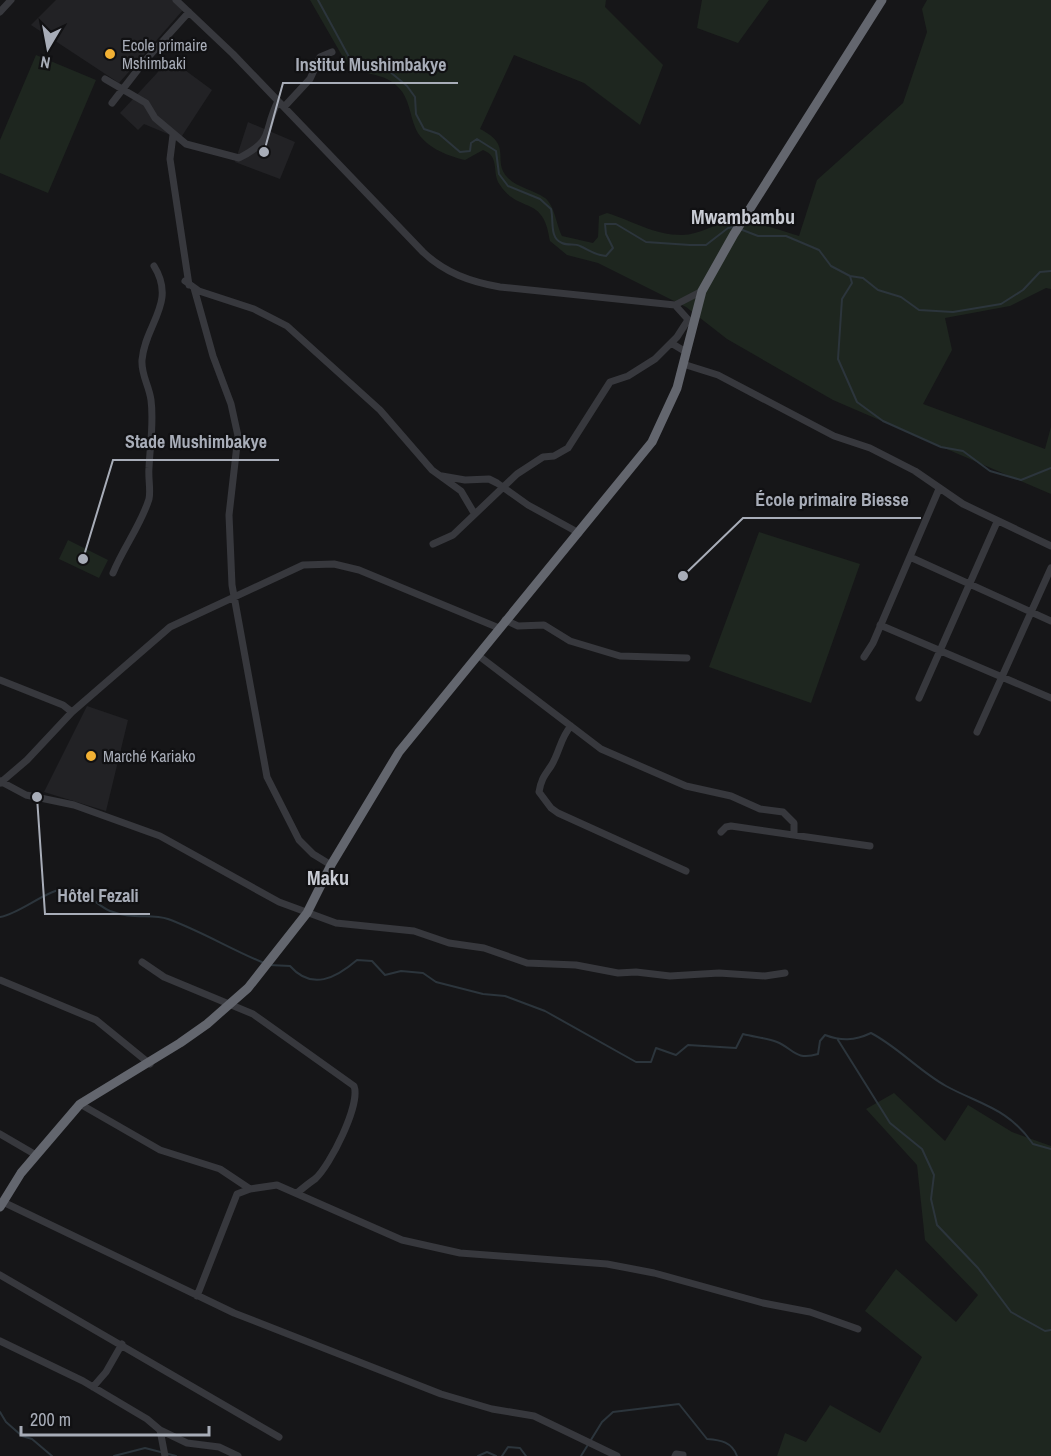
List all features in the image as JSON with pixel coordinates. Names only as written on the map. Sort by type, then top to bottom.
[{"type":"highway","points":[[1,1204],[36,1155],[80,1104],[150,1064],[207,1024],[231,1003],[264,968],[307,913],[331,865],[399,752],[579,533],[659,430],[683,364],[690,322],[702,291],[734,234],[882,0]]},
{"type":"street","points":[[0,12],[11,0]]},
{"type":"street","points":[[176,0],[281,104],[423,252],[454,274],[500,287],[675,305],[702,291]]},
{"type":"street","points":[[112,103],[189,12]]},
{"type":"street","points":[[105,79],[146,103],[155,118],[186,144],[239,158],[263,143],[268,137],[270,119],[281,104],[310,80],[320,57],[332,52]]},
{"type":"street","points":[[173,135],[170,159],[190,285],[231,404],[238,436],[229,526],[234,596],[263,759],[271,788],[299,840],[313,854],[331,865]]},
{"type":"street","points":[[113,573],[131,534],[143,516],[150,493],[152,418],[142,371],[143,352],[163,299],[161,280],[154,266]]},
{"type":"street","points":[[190,285],[254,309],[287,326],[380,410],[432,470],[460,491],[474,513]]},
{"type":"street","points":[[433,544],[453,535],[517,474],[543,457],[554,456],[568,448],[610,382],[636,371],[655,358],[690,322],[675,305]]},
{"type":"street","points":[[670,343],[686,352]]},
{"type":"street","points":[[683,364],[718,375],[834,435],[870,448],[915,471],[939,489],[997,522],[1051,546]]},
{"type":"street","points":[[146,383],[157,388]]},
{"type":"street","points":[[442,476],[474,480],[489,479],[528,505],[579,533]]},
{"type":"street","points":[[864,657],[939,489]]},
{"type":"street","points":[[919,698],[997,522]]},
{"type":"street","points":[[910,557],[1051,621]]},
{"type":"street","points":[[687,658],[620,656],[570,641],[544,626],[502,624],[359,570],[334,564],[303,565],[256,589],[234,596],[170,627],[72,712],[27,760],[0,782],[26,795],[74,805],[171,841],[279,902],[336,923],[414,931],[449,943],[469,944],[511,959],[542,965],[576,965],[618,973],[636,972],[670,976],[719,973],[765,976],[785,973]]},
{"type":"street","points":[[977,732],[1051,568]]},
{"type":"street","points":[[880,625],[1051,698]]},
{"type":"street","points":[[479,656],[601,749],[686,786],[731,796],[760,809],[783,812],[794,823],[794,835]]},
{"type":"street","points":[[0,680],[63,705],[72,712]]},
{"type":"street","points":[[571,726],[563,735],[551,767],[545,771],[541,782],[539,792],[547,804],[558,813],[686,871]]},
{"type":"street","points":[[721,832],[731,826],[870,846]]},
{"type":"street","points":[[142,962],[164,977],[253,1014],[339,1072],[354,1086],[357,1091],[352,1115],[323,1168],[297,1193]]},
{"type":"street","points":[[0,980],[96,1020],[150,1064]]},
{"type":"street","points":[[80,1104],[160,1150],[219,1169],[250,1189]]},
{"type":"street","points":[[0,1134],[36,1155]]},
{"type":"street","points":[[197,1296],[237,1194],[250,1189],[278,1185],[402,1240],[460,1253],[607,1264],[654,1273],[763,1303],[810,1312],[858,1329]]},
{"type":"street","points":[[1,1204],[234,1313],[441,1394],[492,1409],[534,1416],[617,1456]]},
{"type":"street","points":[[0,1275],[279,1437]]},
{"type":"street","points":[[0,1341],[93,1387],[147,1419],[160,1430],[187,1443],[219,1447],[238,1456]]},
{"type":"street","points":[[93,1387],[106,1372],[122,1344]]},
{"type":"street","points":[[160,1430],[165,1456]]},
{"type":"shaded area","name":"Ecole primaire Mshimbaki","points":[[56,0],[173,0],[183,10],[119,83],[31,25]]},
{"type":"shaded area","points":[[310,0],[606,0],[605,7],[663,65],[640,125],[584,83],[514,55],[480,129],[496,141],[501,165],[508,178],[548,201],[562,236],[593,243],[598,237],[599,216],[607,213],[662,233],[682,235],[725,223],[748,222],[799,236],[817,180],[903,103],[927,32],[922,9],[927,0],[1051,0],[1051,289],[1046,288],[1010,306],[945,318],[952,350],[923,404],[1045,449],[1051,427],[1051,494],[833,400],[727,339],[686,307],[598,263],[567,255],[550,241],[547,226],[537,210],[507,194],[500,185],[494,161],[489,153],[483,150],[465,160],[429,145],[418,134],[407,102],[399,88],[388,79],[348,66]]},
{"type":"shaded area","points":[[702,0],[769,0],[738,43],[697,28]]},
{"type":"shaded area","points":[[36,55],[96,80],[48,193],[0,173],[0,140]]},
{"type":"shaded area","points":[[170,59],[212,90],[180,139],[144,124],[138,130],[120,113]]},
{"type":"shaded area","points":[[248,122],[295,142],[280,179],[235,162]]},
{"type":"shaded area","points":[[759,532],[860,564],[811,703],[709,667]]},
{"type":"shaded area","points":[[68,540],[108,560],[99,578],[59,559]]},
{"type":"shaded area","name":"Marché Kariako","points":[[87,706],[128,720],[106,811],[44,792]]},
{"type":"shaded area","points":[[894,1093],[945,1141],[968,1105],[1012,1132],[1051,1146],[1051,1456],[777,1456],[785,1433],[806,1442],[830,1405],[880,1433],[922,1357],[865,1311],[896,1269],[956,1322],[978,1295],[925,1240],[917,1165],[866,1109]]},
{"type":"waterway","points":[[318,0],[354,66],[389,71],[407,86],[415,97],[416,114],[424,129],[439,134],[460,152],[470,151],[471,143],[477,139],[496,151],[499,174],[508,186],[540,199],[551,209],[554,233],[558,241],[578,245],[595,254],[606,256],[613,248],[606,234],[605,224],[616,224],[646,242],[690,245],[706,245],[728,228],[735,227]]},
{"type":"waterway","points":[[740,229],[758,236],[786,236],[819,250],[831,266],[850,276],[863,278],[878,290],[901,297],[919,310],[953,312],[1001,304],[1023,290],[1040,272],[1051,271]]},
{"type":"waterway","points":[[850,276],[852,283],[842,299],[838,359],[857,402],[883,421],[941,447],[963,451],[990,471],[1021,480],[1051,468]]},
{"type":"waterway","points":[[0,917],[18,911],[45,895],[63,889],[77,890],[110,911],[118,914],[168,919],[264,963]]},
{"type":"waterway","points":[[269,965],[290,966],[298,974],[315,980],[341,972],[357,960],[372,961],[385,975],[401,971],[423,973],[436,982],[483,994],[505,996],[545,1011],[636,1062],[651,1062],[656,1048],[676,1055],[688,1045],[736,1048],[743,1034],[773,1041],[799,1055],[810,1056],[818,1054],[820,1041],[825,1035],[848,1039],[859,1038],[871,1033],[936,1080],[1004,1115],[1014,1122],[1033,1144],[1051,1149]]},
{"type":"waterway","points":[[838,1040],[890,1123],[922,1149],[934,1175],[931,1199],[937,1225],[978,1268],[1011,1312],[1045,1331],[1051,1330]]},
{"type":"waterway","points":[[581,1456],[602,1422],[613,1412],[679,1404],[707,1439],[725,1443],[735,1451],[737,1456]]},
{"type":"waterway","points":[[0,1412],[6,1422],[22,1436],[32,1439],[52,1456]]},
{"type":"waterway","points":[[502,1456],[508,1447],[520,1448],[526,1456]]},
{"type":"waterway","points":[[114,1456],[145,1448],[176,1456]]},
{"type":"waterway","points":[[478,1456],[487,1452],[496,1456]]},
{"type":"place","name":"Ecole primaire Mshimbaki","points":[[110,54]]},
{"type":"place","name":"Institut Mushimbakye","points":[[264,152]]},
{"type":"place","name":"Stade Mushimbakye","points":[[83,559]]},
{"type":"place","name":"École primaire Biesse","points":[[683,576]]},
{"type":"place","name":"Marché Kariako","points":[[91,756]]},
{"type":"place","name":"Hôtel Fezali","points":[[37,797]]},
{"type":"district","name":"Mwambambu","points":[[743,216]]},
{"type":"district","name":"Maku","points":[[328,877]]}]
